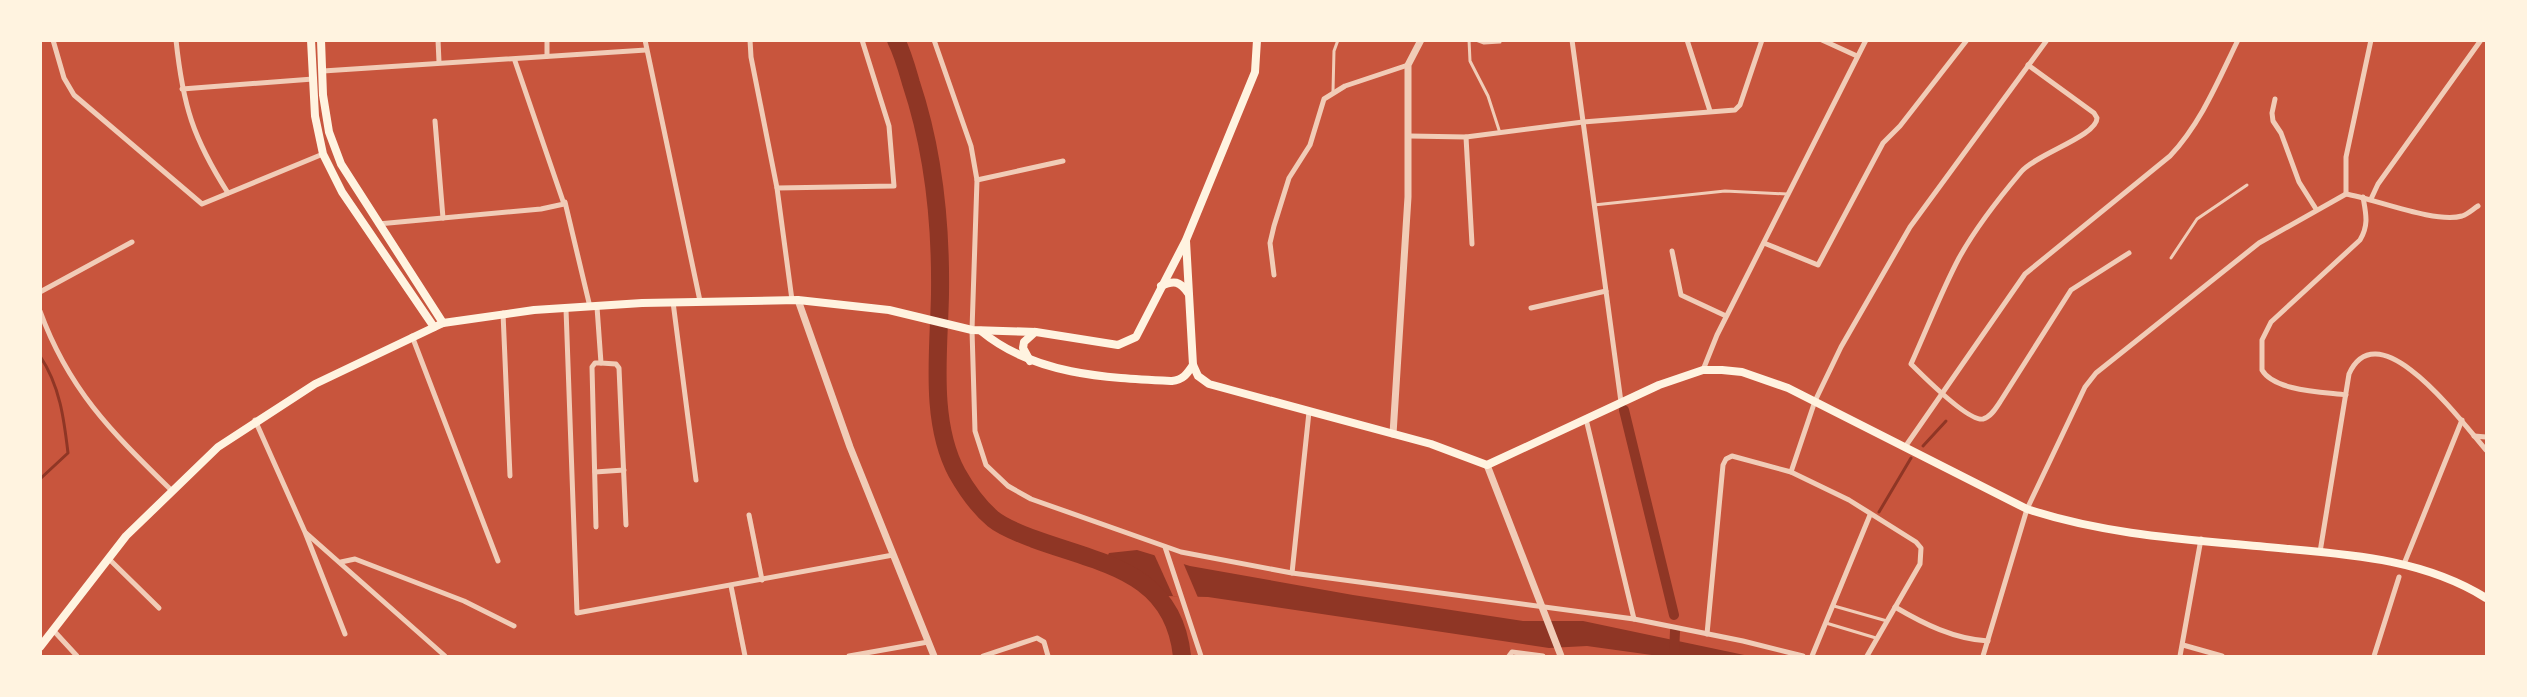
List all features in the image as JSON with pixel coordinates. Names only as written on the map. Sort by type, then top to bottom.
[{"type":"main road","points":[[311,40],[315,116],[323,154],[342,192],[434,327]]},
{"type":"main road","points":[[321,40],[329,132],[341,164],[377,224],[443,323]]},
{"type":"main road","points":[[40,647],[108,558],[171,490],[218,447],[255,420],[315,384],[443,323],[503,313],[594,307],[700,301],[795,300],[889,310],[972,330],[1007,329],[1118,345],[1136,338],[1186,240],[1255,72],[1257,40]]},
{"type":"main road","points":[[1186,240],[1192,365],[1198,376],[1209,384],[1456,452],[1487,465],[1621,402],[1703,369],[1742,372],[1762,377],[1815,401],[2026,509],[2094,528],[2320,552],[2404,564],[2444,576],[2487,598]]},
{"type":"main road","points":[[1161,286],[1172,281],[1178,282],[1190,297]]},
{"type":"main road","points":[[981,331],[996,343],[1031,361],[1080,373],[1172,381],[1179,380],[1186,375],[1192,365]]},
{"type":"main road","points":[[1031,361],[1023,348],[1024,342],[1036,332]]},
{"type":"street","points":[[52,40],[64,78],[74,95],[202,204],[323,154]]},
{"type":"street","points":[[176,40],[182,89],[198,142],[228,194]]},
{"type":"street","points":[[438,40],[440,62]]},
{"type":"street","points":[[547,40],[548,56]]},
{"type":"street","points":[[645,40],[700,301]]},
{"type":"street","points":[[750,40],[751,57],[777,188],[795,300],[850,447],[934,657]]},
{"type":"street","points":[[777,188],[886,188],[892,187],[895,183],[889,126],[862,40]]},
{"type":"street","points":[[934,40],[971,146],[977,180],[972,330],[975,431],[981,454],[991,470],[1008,486],[1031,499],[1165,547],[1292,573],[1634,619],[1803,657]]},
{"type":"street","points":[[1393,434],[1398,390],[1410,136],[1408,65],[1421,40]]},
{"type":"street","points":[[1572,40],[1621,402]]},
{"type":"street","points":[[1687,40],[1710,111]]},
{"type":"street","points":[[1410,136],[1466,137],[1583,122],[1730,111],[1738,107],[1762,40]]},
{"type":"street","points":[[1822,40],[1857,56]]},
{"type":"street","points":[[1703,369],[1726,316],[1866,40]]},
{"type":"street","points":[[1764,243],[1818,266],[1883,143],[1900,126],[1967,40]]},
{"type":"street","points":[[1791,472],[1815,401],[1852,328],[1919,212],[2047,40]]},
{"type":"street","points":[[1905,447],[2025,274],[2170,156],[2197,124],[2238,40]]},
{"type":"street","points":[[2346,194],[2346,157],[2371,40]]},
{"type":"street","points":[[2371,199],[2378,184],[2481,40]]},
{"type":"street","points":[[322,71],[440,62],[515,61],[548,56],[646,50]]},
{"type":"street","points":[[515,61],[566,202],[594,307],[601,363]]},
{"type":"street","points":[[1274,275],[1270,243],[1274,226],[1289,178],[1310,145],[1324,99],[1333,91],[1408,65]]},
{"type":"street","points":[[2028,65],[2094,113],[2097,123],[2087,134],[2027,165],[1960,257],[1911,364],[1942,393],[1975,418],[1983,419],[1991,414],[2071,290],[2129,253]]},
{"type":"street","points":[[182,89],[313,79]]},
{"type":"street","points":[[2275,99],[2273,121],[2281,133],[2299,182],[2316,209]]},
{"type":"street","points":[[435,121],[443,218]]},
{"type":"street","points":[[1466,137],[1472,244]]},
{"type":"street","points":[[977,180],[1063,161]]},
{"type":"street","points":[[1983,657],[2026,509],[2085,387],[2096,373],[2259,243],[2346,194],[2415,212],[2446,216],[2464,215],[2478,206]]},
{"type":"street","points":[[2346,395],[2301,389],[2278,383],[2265,375],[2261,362],[2266,328],[2293,300],[2360,240],[2367,222],[2363,197]]},
{"type":"street","points":[[377,224],[541,209],[556,207],[566,202]]},
{"type":"street","points":[[40,292],[132,242]]},
{"type":"street","points":[[1672,251],[1681,295],[1726,316]]},
{"type":"street","points":[[1531,308],[1606,291]]},
{"type":"street","points":[[673,302],[696,480]]},
{"type":"street","points":[[566,309],[577,613],[893,555]]},
{"type":"street","points":[[40,311],[73,383],[98,416],[171,490]]},
{"type":"street","points":[[503,313],[510,476]]},
{"type":"street","points":[[412,336],[498,561]]},
{"type":"street","points":[[2320,552],[2349,374],[2357,362],[2376,353],[2393,357],[2413,372],[2462,420],[2487,450]]},
{"type":"street","points":[[596,527],[592,367],[595,363],[616,364],[619,368],[626,525]]},
{"type":"street","points":[[1292,573],[1309,412]]},
{"type":"street","points":[[1586,419],[1634,619]]},
{"type":"street","points":[[255,420],[305,532],[345,634]]},
{"type":"street","points":[[2404,564],[2462,420]]},
{"type":"street","points":[[2474,436],[2487,437]]},
{"type":"street","points":[[1707,634],[1723,465],[1726,459],[1732,456],[1791,472],[1849,500],[1916,542],[1921,548],[1920,564],[1867,657]]},
{"type":"street","points":[[1487,465],[1560,653]]},
{"type":"street","points":[[595,472],[624,470]]},
{"type":"street","points":[[749,515],[762,580]]},
{"type":"street","points":[[1812,657],[1870,515]]},
{"type":"street","points":[[305,532],[445,657]]},
{"type":"street","points":[[2180,657],[2201,539]]},
{"type":"street","points":[[1165,547],[1201,657]]},
{"type":"street","points":[[108,558],[159,608]]},
{"type":"street","points":[[340,562],[355,559],[464,601],[514,626]]},
{"type":"street","points":[[2374,657],[2400,577]]},
{"type":"street","points":[[731,586],[745,657]]},
{"type":"street","points":[[2190,601],[2199,604]]},
{"type":"street","points":[[1895,607],[1918,621],[1967,640],[1988,641]]},
{"type":"street","points":[[54,631],[77,657]]},
{"type":"street","points":[[983,657],[1037,638],[1044,642],[1048,657]]},
{"type":"street","points":[[849,657],[928,642]]},
{"type":"street","points":[[2182,645],[2222,657]]},
{"type":"street","points":[[1509,657],[1512,652],[1543,657]]},
{"type":"lane","points":[[1333,91],[1334,51],[1338,40]]},
{"type":"lane","points":[[1469,40],[1470,61],[1488,96],[1500,133]]},
{"type":"lane","points":[[1476,40],[1484,43],[1500,42]]},
{"type":"lane","points":[[2171,258],[2197,219],[2247,185]]},
{"type":"lane","points":[[1594,206],[1725,191],[1788,194]]},
{"type":"lane","points":[[1834,606],[1887,621]]},
{"type":"lane","points":[[1826,623],[1877,639]]},
{"type":"shaded area","points":[[1137,550],[1190,566],[1353,595],[1523,621],[1583,621],[1749,656],[1659,656],[1587,646],[1549,648],[1208,597],[1166,596],[1149,578],[1107,557],[1109,553]]},
{"type":"pier","points":[[1154,554],[1182,560],[1199,600],[1173,596]]},
{"type":"waterway","points":[[896,40],[905,61],[919,109],[935,187],[940,267],[939,408],[948,453],[957,473],[978,503],[1002,525],[1034,539],[1108,565],[1130,575],[1149,588],[1165,605],[1176,628],[1182,656]]},
{"type":"waterway","points":[[40,356],[57,391],[68,453],[40,479]]},
{"type":"waterway","points":[[1624,410],[1674,615]]},
{"type":"waterway","points":[[1923,446],[1946,421]]},
{"type":"waterway","points":[[1879,512],[1911,458]]},
{"type":"waterway","points":[[1674,654],[1675,631]]}]
